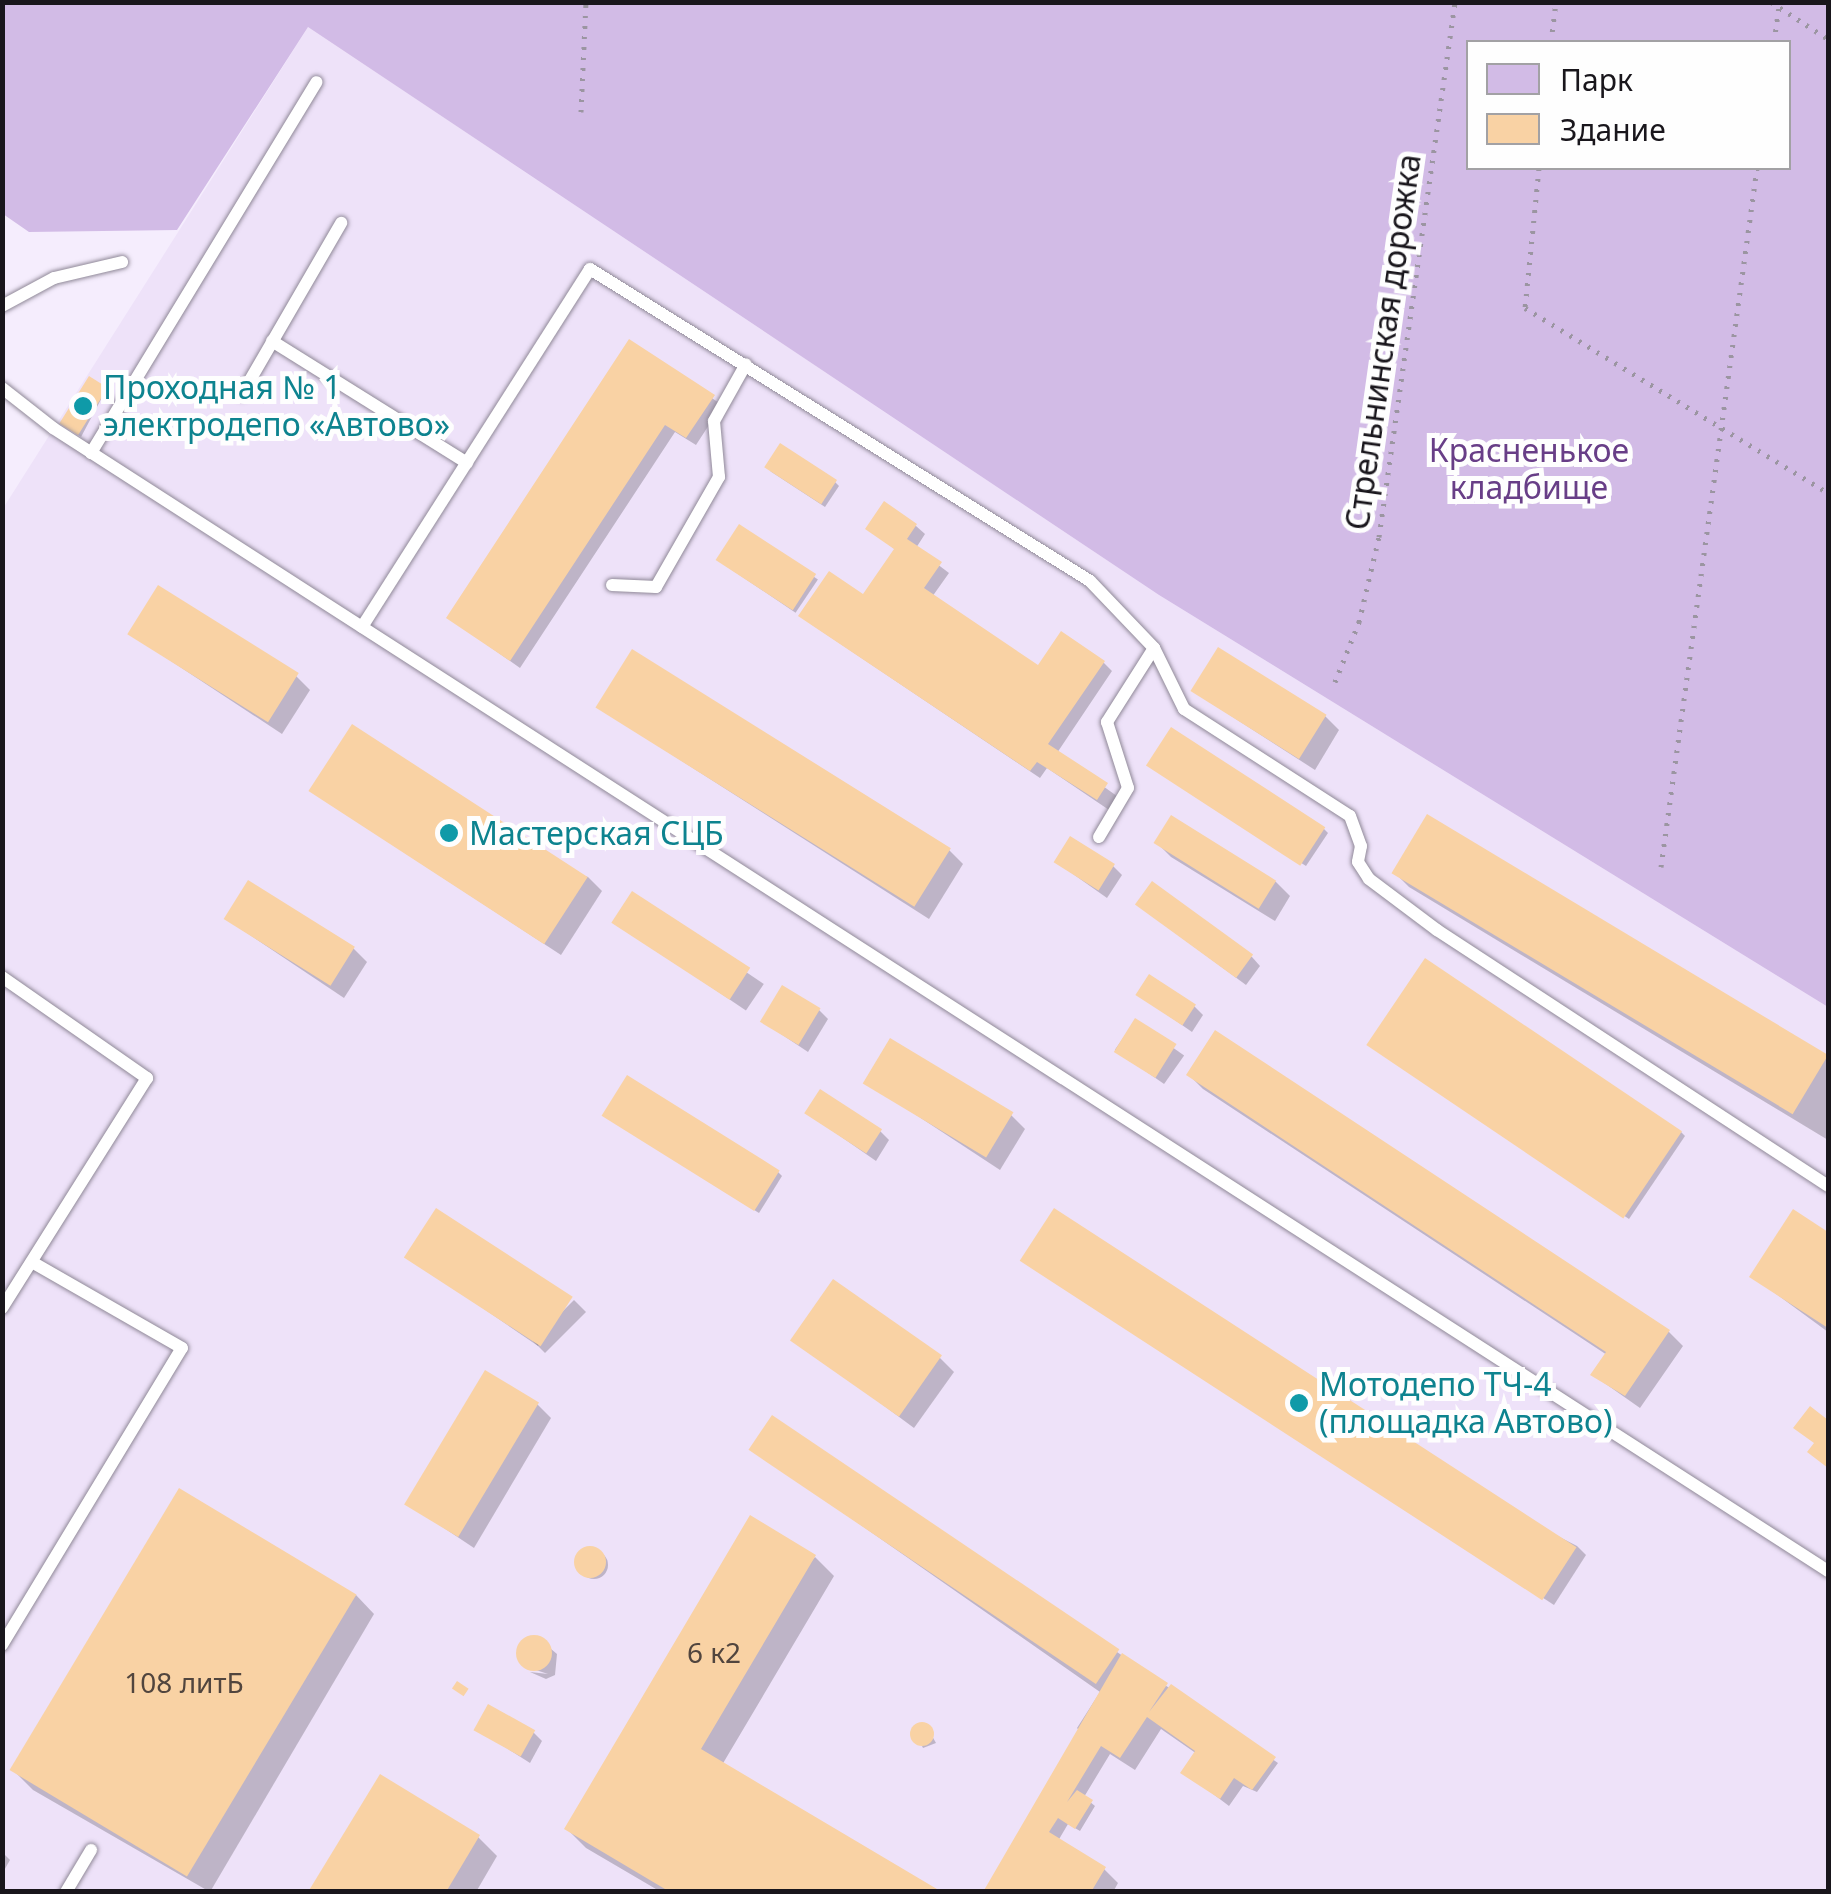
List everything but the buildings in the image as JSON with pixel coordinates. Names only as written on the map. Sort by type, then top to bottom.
[{"type":"lane","points":[[91,453],[317,82]]},
{"type":"lane","points":[[242,394],[342,224]]},
{"type":"lane","points":[[2,306],[54,278],[122,262]]},
{"type":"lane","points":[[362,627],[590,269],[1090,581],[1154,648],[1184,709],[1350,816],[1361,846],[1358,862],[1369,878],[1437,930],[1828,1186]]},
{"type":"lane","points":[[272,341],[467,463]]},
{"type":"lane","points":[[612,586],[656,587],[718,477],[714,421],[746,364]]},
{"type":"lane","points":[[2,388],[91,453],[1828,1571]]},
{"type":"lane","points":[[1099,838],[1128,788],[1106,722],[1154,648]]},
{"type":"lane","points":[[2,977],[146,1078],[2,1308]]},
{"type":"lane","points":[[2,1645],[182,1348],[32,1262]]},
{"type":"lane","points":[[66,1892],[90,1850]]},
{"type":"path","points":[[581,112],[586,2]]},
{"type":"path","name":"Стрельнинская дорожка","points":[[1334,682],[1359,622],[1379,537],[1454,2]]},
{"type":"path","points":[[1552,40],[1556,2]]},
{"type":"path","points":[[1771,2],[1828,40]]},
{"type":"path","points":[[1774,40],[1779,8]]},
{"type":"path","points":[[1539,170],[1524,308],[1828,493]]},
{"type":"path","points":[[1661,867],[1757,170]]},
{"type":"shaded area","points":[[308,27],[1159,595],[1828,1007],[1828,1891],[3,1891],[2,510]]},
{"type":"green space","name":"Красненькое кладбище","points":[[3,2],[1828,3],[1828,1007],[1159,595],[308,27],[177,230],[29,232],[3,214]]},
{"type":"place","name":"Проходная № 1 электродепо «Автово»","points":[[83,406]]},
{"type":"place","name":"Мастерская СЦБ","points":[[449,833]]},
{"type":"place","name":"Мотодепо ТЧ-4 (площадка Автово)","points":[[1299,1403]]}]
